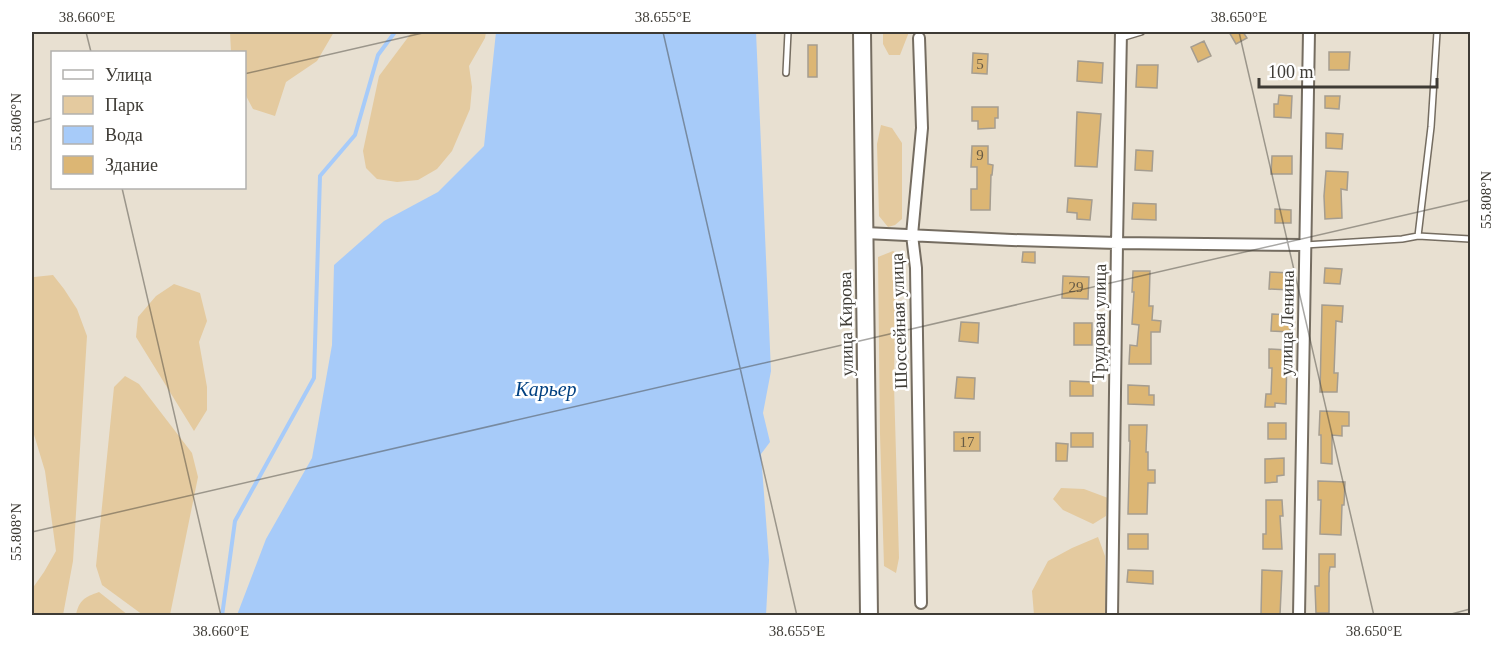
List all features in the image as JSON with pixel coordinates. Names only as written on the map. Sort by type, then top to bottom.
[{"type":"main road","name":"улица Кирова","points":[[862,32],[869,615]]},
{"type":"street","name":"улица Ленина","points":[[1299,615],[1309,32]]},
{"type":"street","name":"Трудовая улица","points":[[1112,615],[1121,35]]},
{"type":"street","name":"Шоссейная улица","points":[[920,38],[921,128],[912,235],[916,268],[921,603]]},
{"type":"street","points":[[865,233],[1117,243],[1305,245]]},
{"type":"lane","points":[[786,73],[788,32]]},
{"type":"lane","points":[[1121,35],[1141,32]]},
{"type":"lane","points":[[1418,236],[1431,127],[1437,32]]},
{"type":"lane","points":[[1305,245],[1418,236],[1470,238]]},
{"type":"green space","points":[[230,32],[334,32],[317,61],[286,82],[275,116],[253,109],[246,96],[246,51],[231,51]]},
{"type":"green space","points":[[412,32],[486,32],[469,66],[472,87],[470,109],[452,151],[437,169],[418,180],[397,182],[377,179],[366,168],[363,151],[379,76]]},
{"type":"green space","points":[[883,32],[909,32],[900,55],[889,55],[883,44]]},
{"type":"green space","points":[[881,125],[892,128],[902,143],[902,219],[888,227],[879,216],[877,144]]},
{"type":"green space","points":[[893,251],[903,256],[904,278],[895,305],[894,385],[899,558],[896,573],[884,566],[878,257]]},
{"type":"green space","points":[[53,275],[77,309],[87,336],[73,561],[63,615],[32,615],[32,589],[56,551],[45,471],[32,428],[32,280],[34,277]]},
{"type":"green space","points":[[174,284],[200,293],[207,321],[199,342],[207,387],[207,410],[194,431],[136,337],[138,317],[156,296]]},
{"type":"green space","points":[[125,376],[139,384],[192,453],[198,477],[170,615],[143,615],[102,585],[96,566],[114,387]]},
{"type":"green space","points":[[1061,488],[1084,489],[1108,498],[1106,516],[1093,524],[1063,510],[1053,499]]},
{"type":"green space","points":[[1098,537],[1105,556],[1106,615],[1034,615],[1032,591],[1048,561]]},
{"type":"green space","points":[[99,592],[128,615],[76,615],[83,600]]},
{"type":"water","name":"Карьер","points":[[496,32],[756,32],[771,371],[763,413],[770,442],[761,454],[769,560],[766,615],[237,615],[266,539],[312,458],[332,345],[334,265],[384,221],[438,192],[484,146]]},
{"type":"building","points":[[1229,32],[1243,32],[1247,38],[1236,44]]},
{"type":"building","points":[[1204,41],[1211,56],[1198,62],[1191,47]]},
{"type":"building","points":[[808,45],[817,45],[817,77],[808,77]]},
{"type":"building","points":[[1329,52],[1350,52],[1349,70],[1329,70]]},
{"type":"building","points":[[973,53],[988,54],[987,74],[972,73]]},
{"type":"building","points":[[1078,61],[1103,63],[1102,83],[1077,81]]},
{"type":"building","points":[[1137,65],[1158,65],[1157,88],[1136,87]]},
{"type":"building","points":[[1279,95],[1292,96],[1291,118],[1274,117],[1274,104],[1278,104]]},
{"type":"building","points":[[1325,96],[1340,96],[1339,109],[1325,108]]},
{"type":"building","points":[[972,107],[998,107],[995,128],[978,129],[978,121],[972,121]]},
{"type":"building","points":[[1077,112],[1101,114],[1097,167],[1075,166]]},
{"type":"building","points":[[1326,133],[1343,134],[1342,149],[1326,148]]},
{"type":"building","points":[[972,146],[988,146],[988,164],[993,165],[990,210],[971,210],[971,189],[977,189],[977,167],[971,167]]},
{"type":"building","points":[[1136,150],[1153,151],[1152,171],[1135,170]]},
{"type":"building","points":[[1272,156],[1292,156],[1292,174],[1271,174]]},
{"type":"building","points":[[1326,171],[1348,172],[1347,190],[1341,189],[1342,218],[1325,219]]},
{"type":"building","points":[[1068,198],[1092,200],[1090,220],[1077,219],[1077,213],[1067,212]]},
{"type":"building","points":[[1133,203],[1156,204],[1156,220],[1132,219]]},
{"type":"building","points":[[1275,209],[1291,210],[1291,223],[1275,223]]},
{"type":"building","points":[[1023,252],[1035,252],[1035,263],[1022,262]]},
{"type":"building","points":[[1325,268],[1342,269],[1340,284],[1324,283]]},
{"type":"building","points":[[1133,271],[1150,271],[1149,306],[1153,306],[1152,320],[1161,321],[1160,332],[1151,332],[1151,364],[1129,364],[1130,345],[1137,346],[1139,325],[1132,324]]},
{"type":"building","points":[[1270,272],[1291,273],[1290,290],[1269,289]]},
{"type":"building","points":[[1063,276],[1089,277],[1088,299],[1062,298]]},
{"type":"building","points":[[1322,305],[1343,306],[1342,322],[1336,321],[1334,373],[1338,373],[1337,392],[1320,392]]},
{"type":"building","points":[[1272,314],[1291,315],[1290,332],[1271,331]]},
{"type":"building","points":[[961,322],[979,323],[978,343],[959,341]]},
{"type":"building","points":[[1074,323],[1092,323],[1092,345],[1074,345]]},
{"type":"building","points":[[1269,349],[1287,350],[1286,404],[1275,403],[1275,407],[1265,407],[1266,394],[1271,394],[1272,368],[1269,368]]},
{"type":"building","points":[[957,377],[975,378],[974,399],[955,398]]},
{"type":"building","points":[[1070,381],[1093,382],[1093,396],[1070,396]]},
{"type":"building","points":[[1128,385],[1149,386],[1149,395],[1154,395],[1154,405],[1128,404]]},
{"type":"building","points":[[1320,411],[1349,412],[1349,426],[1342,426],[1342,436],[1332,435],[1332,464],[1321,463]]},
{"type":"building","points":[[1268,423],[1286,423],[1286,439],[1268,439]]},
{"type":"building","points":[[1129,425],[1147,425],[1148,470],[1155,470],[1155,483],[1148,483],[1147,514],[1128,514]]},
{"type":"building","points":[[954,432],[980,432],[980,451],[954,451]]},
{"type":"building","points":[[1071,433],[1093,433],[1093,447],[1071,447]]},
{"type":"building","points":[[1056,443],[1068,444],[1067,461],[1056,461]]},
{"type":"building","points":[[1284,458],[1284,475],[1277,476],[1277,482],[1265,483],[1265,459]]},
{"type":"building","points":[[1318,481],[1345,482],[1341,535],[1320,534],[1321,500],[1318,500]]},
{"type":"building","points":[[1266,500],[1282,500],[1283,516],[1280,516],[1282,549],[1263,549],[1263,534],[1266,534]]},
{"type":"building","points":[[1128,534],[1148,534],[1148,549],[1128,549]]},
{"type":"building","points":[[1319,554],[1335,554],[1335,567],[1330,567],[1329,573],[1329,613],[1316,613],[1315,586],[1319,586]]},
{"type":"building","points":[[1128,570],[1153,571],[1153,584],[1127,582]]},
{"type":"building","points":[[1262,570],[1282,571],[1280,615],[1261,615]]},
{"type":"waterway","points":[[222,616],[235,521],[314,378],[320,176],[355,135],[378,55],[395,32]]}]
